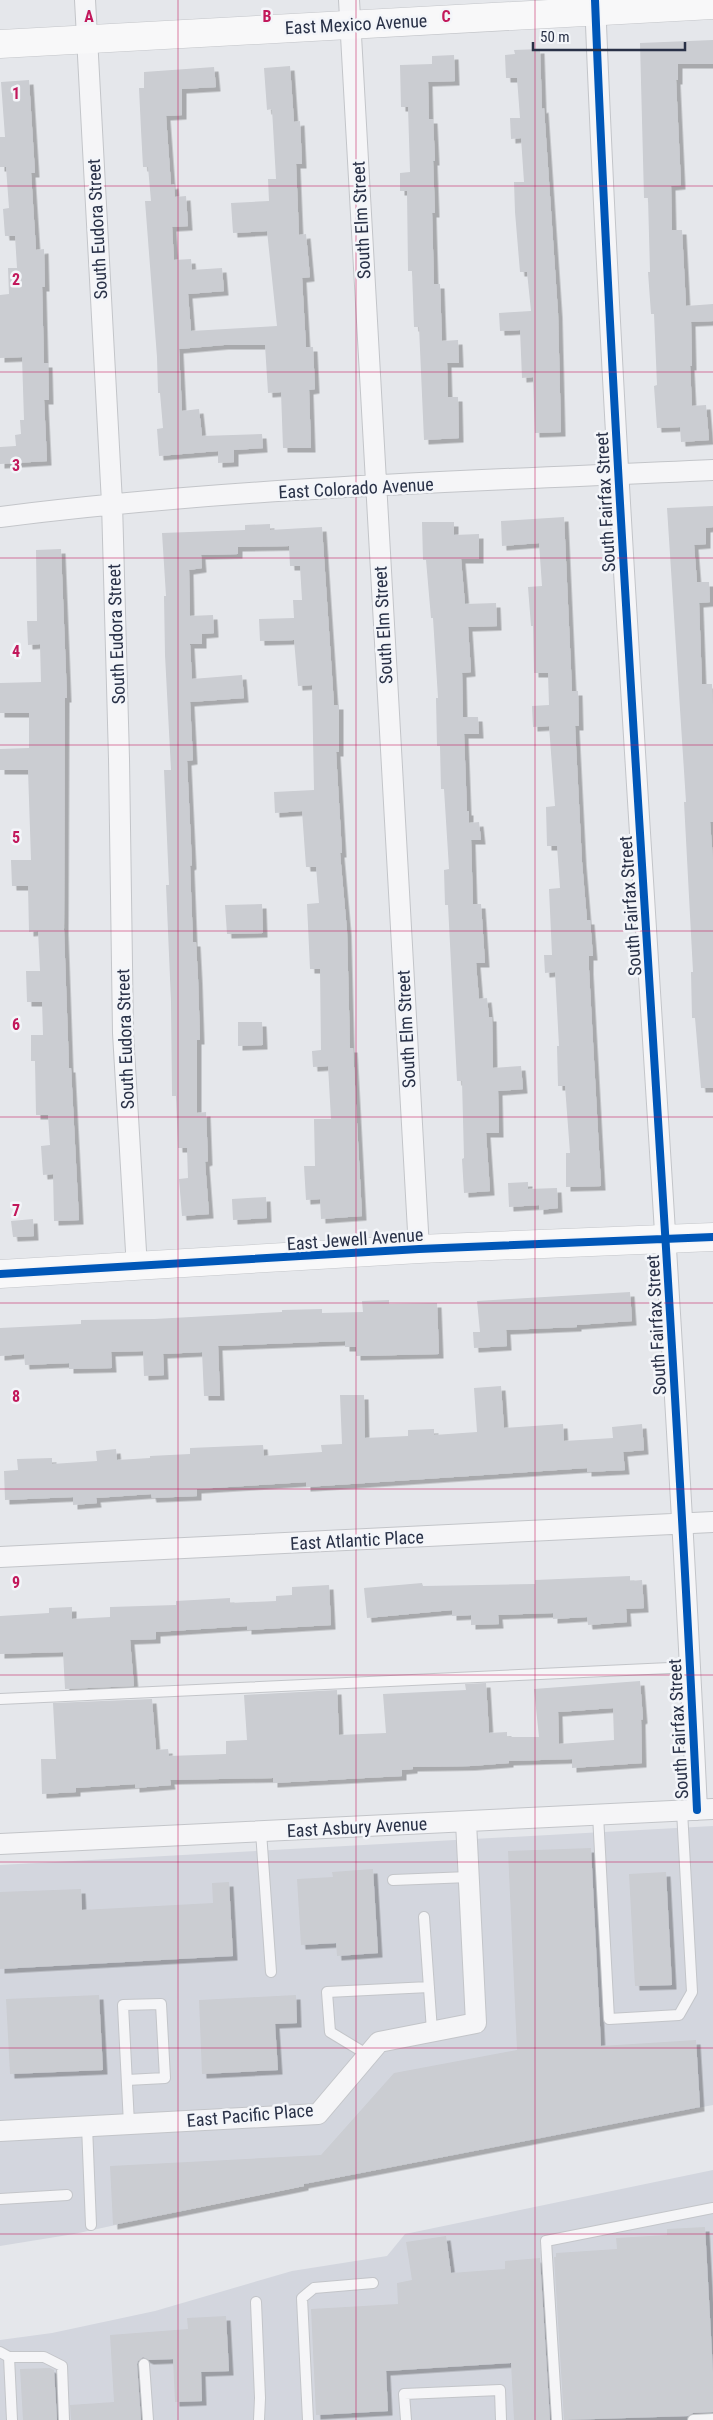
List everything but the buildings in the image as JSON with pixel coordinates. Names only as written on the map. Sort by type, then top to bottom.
[{"type":"street","name":"South Eudora Street","points":[[85,0],[112,503],[119,759],[123,1033],[137,1268]]},
{"type":"street","name":"East Mexico Avenue","points":[[0,44],[86,40],[349,12],[595,5],[713,5]]},
{"type":"street","name":"South Fairfax Street","points":[[595,5],[618,474],[666,1240],[697,1810]]},
{"type":"street","name":"South Elm Street","points":[[349,12],[419,1249]]},
{"type":"street","name":"East Colorado Avenue","points":[[0,517],[112,503],[375,487],[713,470]]},
{"type":"street","name":"East Jewell Avenue","points":[[0,1274],[137,1268],[419,1249],[713,1237]]},
{"type":"street","name":"East Atlantic Place","points":[[0,1558],[713,1522]]},
{"type":"street","name":"East Asbury Avenue","points":[[0,1844],[697,1810]]},
{"type":"street","name":"East Pacific Place","points":[[0,2131],[318,2114],[379,2042],[476,2023],[466,1822]]},
{"type":"lane","points":[[0,1699],[690,1667]]},
{"type":"lane","points":[[598,1815],[609,2019],[679,2015],[692,1992],[697,1810]]},
{"type":"lane","points":[[261,1832],[271,1972]]},
{"type":"lane","points":[[393,1880],[469,1877]]},
{"type":"lane","points":[[424,1916],[432,2031]]},
{"type":"lane","points":[[368,2055],[330,2032],[328,1992],[429,1987]]},
{"type":"lane","points":[[127,2080],[166,2078],[161,2004],[123,2005],[129,2124]]},
{"type":"lane","points":[[86,2126],[91,2225]]},
{"type":"lane","points":[[0,2199],[67,2196]]},
{"type":"lane","points":[[557,2420],[546,2241],[713,2208]]},
{"type":"lane","points":[[308,2420],[302,2298],[314,2288],[373,2283]]},
{"type":"lane","points":[[256,2302],[260,2398],[259,2420]]},
{"type":"lane","points":[[12,2420],[5,2355],[44,2357],[62,2366],[64,2420]]},
{"type":"lane","points":[[144,2364],[148,2420]]},
{"type":"lane","points":[[406,2420],[404,2394],[500,2390],[501,2420]]},
{"type":"lane","points":[[693,2420],[713,2419]]},
{"type":"shaded area","points":[[713,1826],[713,2105],[324,2180],[74,2234],[0,2246],[0,1865]]},
{"type":"shaded area","points":[[713,2170],[713,2420],[0,2420],[0,2340],[52,2333],[155,2311],[292,2271],[387,2256],[405,2234]]},
{"type":"cycle path","points":[[595,0],[617,453],[673,1357],[697,1810]]},
{"type":"cycle path","points":[[0,1274],[419,1249],[713,1237]]}]
